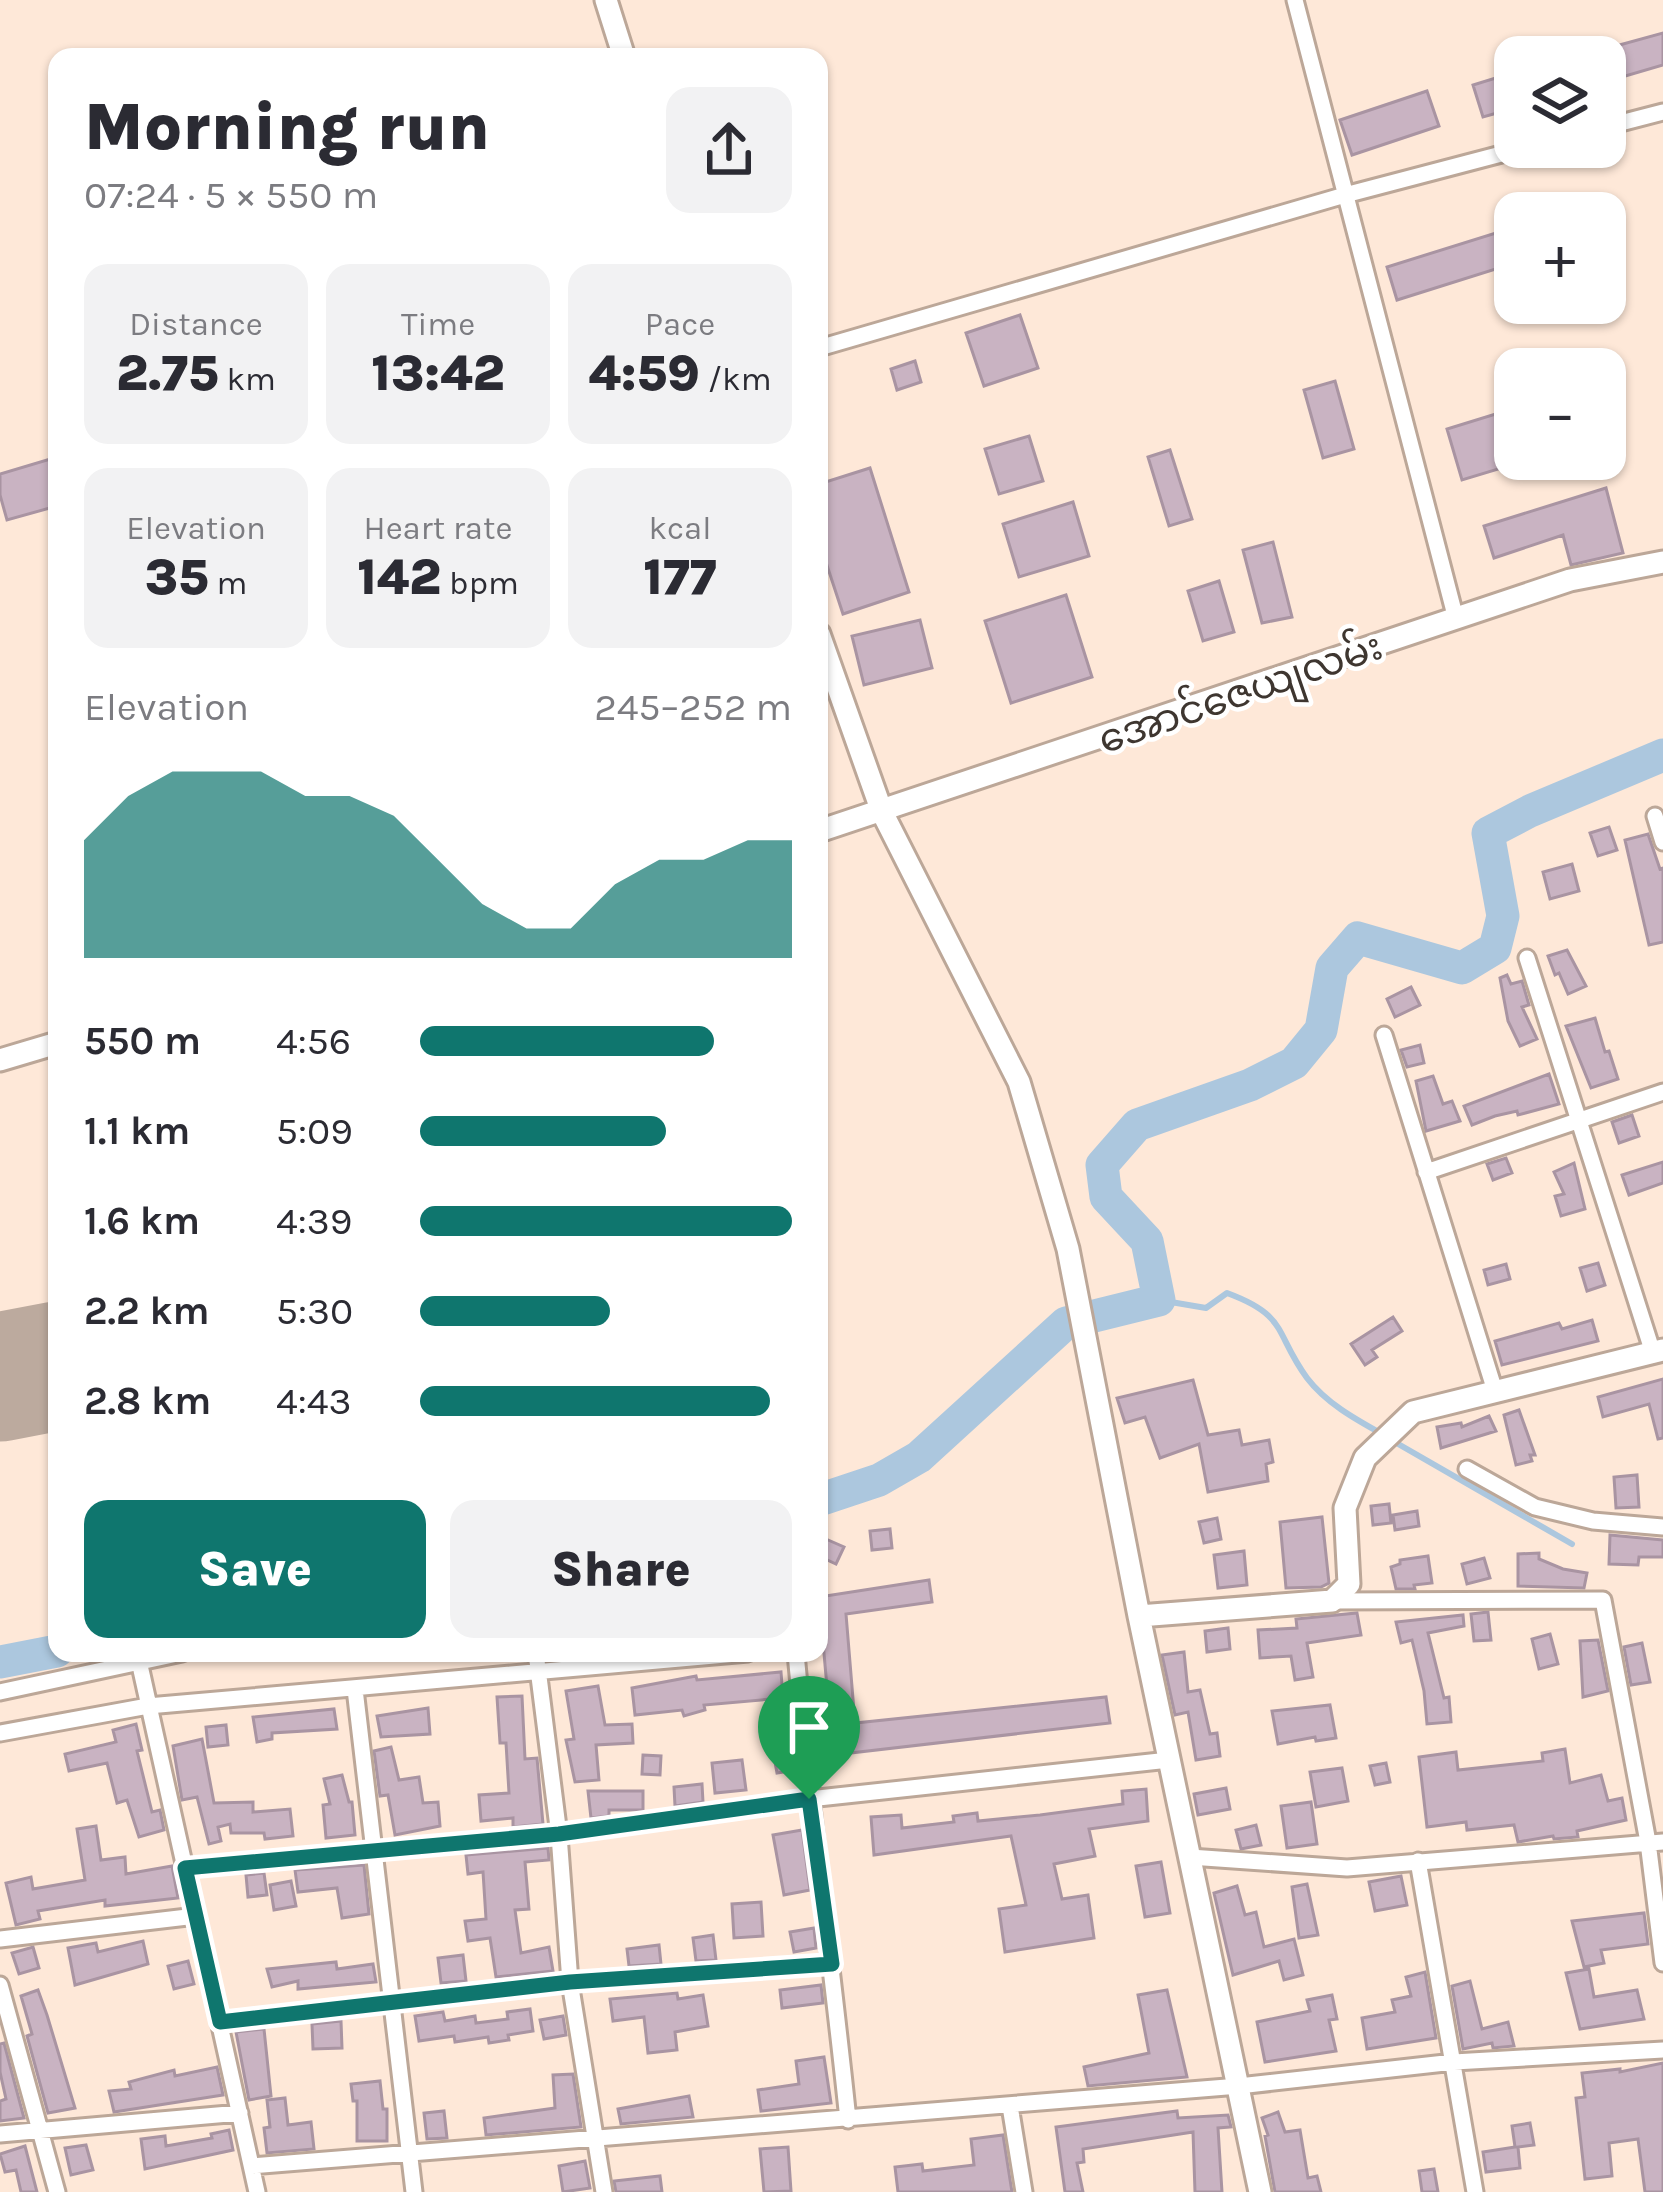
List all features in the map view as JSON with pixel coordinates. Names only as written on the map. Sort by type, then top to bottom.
[{"type":"street","points":[[605,0],[621,48]]},
{"type":"street","points":[[1294,0],[1456,619]]},
{"type":"street","points":[[1626,122],[1663,112]]},
{"type":"street","points":[[828,344],[1494,156]]},
{"type":"street","name":"အောင်ဇေယျလမ်း","points":[[828,828],[1570,580],[1663,562]]},
{"type":"street","points":[[828,659],[883,812],[1019,1082],[1068,1249],[1139,1616],[1260,2192]]},
{"type":"street","points":[[1655,816],[1663,842]]},
{"type":"street","points":[[1332,1600],[1349,1584],[1345,1508],[1365,1458],[1413,1412],[1658,1352],[1527,958]]},
{"type":"street","points":[[1384,1035],[1495,1391]]},
{"type":"street","points":[[0,1060],[48,1046]]},
{"type":"street","points":[[1426,1172],[1663,1093]]},
{"type":"street","points":[[1467,1469],[1535,1508],[1593,1521],[1663,1527]]},
{"type":"street","points":[[1139,1616],[1332,1600],[1603,1600],[1655,1842],[1663,1964]]},
{"type":"street","points":[[0,1692],[135,1662]]},
{"type":"street","points":[[139,1662],[257,2192]]},
{"type":"street","points":[[536,1662],[559,1834],[570,1982],[604,2192]]},
{"type":"street","points":[[0,1733],[148,1706],[653,1662]]},
{"type":"street","points":[[797,1662],[848,2120]]},
{"type":"street","points":[[355,1688],[414,2192]]},
{"type":"street","points":[[185,1868],[559,1834],[809,1799],[1169,1760]]},
{"type":"street","points":[[1190,1857],[1347,1868],[1655,1842]]},
{"type":"street","points":[[1418,1861],[1475,2192]]},
{"type":"street","points":[[0,1939],[196,1916]]},
{"type":"street","points":[[220,2022],[570,1982],[832,1964]]},
{"type":"street","points":[[0,1985],[57,2192]]},
{"type":"street","points":[[252,2166],[1010,2106],[1454,2062],[1663,2050]]},
{"type":"street","points":[[1010,2106],[1024,2192]]},
{"type":"street","points":[[0,2134],[240,2113]]},
{"type":"building","points":[[1663,33],[1663,65],[1626,76],[1626,43]]},
{"type":"building","points":[[1494,78],[1494,114],[1483,117],[1473,85]]},
{"type":"building","points":[[1427,91],[1439,126],[1352,155],[1340,120]]},
{"type":"building","points":[[1494,234],[1494,270],[1397,300],[1387,267]]},
{"type":"building","points":[[1020,315],[1038,368],[984,386],[966,333]]},
{"type":"building","points":[[915,361],[921,382],[897,390],[891,369]]},
{"type":"building","points":[[1335,381],[1354,449],[1323,458],[1304,390]]},
{"type":"building","points":[[1494,414],[1494,470],[1462,480],[1447,429]]},
{"type":"building","points":[[1029,436],[1043,481],[999,494],[985,449]]},
{"type":"building","points":[[1170,450],[1192,519],[1169,526],[1148,457]]},
{"type":"building","points":[[48,460],[48,509],[7,520],[0,474]]},
{"type":"building","points":[[870,468],[909,592],[843,614],[828,568],[828,481]]},
{"type":"building","points":[[1606,488],[1623,553],[1571,565],[1563,535],[1494,558],[1484,526]]},
{"type":"building","points":[[1073,502],[1089,556],[1019,577],[1003,524]]},
{"type":"building","points":[[1273,542],[1292,617],[1262,623],[1243,550]]},
{"type":"building","points":[[1219,581],[1234,632],[1203,641],[1188,591]]},
{"type":"building","points":[[1066,595],[1092,677],[1011,703],[985,621]]},
{"type":"building","points":[[920,620],[932,668],[864,685],[852,636]]},
{"type":"building","points":[[1609,827],[1617,850],[1598,856],[1590,833]]},
{"type":"building","points":[[1648,834],[1663,868],[1663,942],[1649,945],[1625,840]]},
{"type":"building","points":[[1572,864],[1579,891],[1550,899],[1543,872]]},
{"type":"building","points":[[1567,950],[1586,986],[1568,994],[1548,956]]},
{"type":"building","points":[[1507,975],[1511,984],[1522,981],[1529,1005],[1522,1007],[1537,1039],[1520,1046],[1508,1021],[1500,978]]},
{"type":"building","points":[[1411,987],[1420,1005],[1395,1017],[1387,999]]},
{"type":"building","points":[[1595,1018],[1618,1079],[1591,1088],[1566,1026]]},
{"type":"building","points":[[1420,1045],[1424,1063],[1407,1067],[1401,1050]]},
{"type":"building","points":[[1549,1074],[1559,1104],[1472,1125],[1464,1106]]},
{"type":"building","points":[[1433,1076],[1443,1104],[1452,1101],[1460,1121],[1426,1131],[1416,1081]]},
{"type":"building","points":[[1632,1115],[1639,1136],[1619,1143],[1612,1122]]},
{"type":"building","points":[[1506,1158],[1512,1173],[1493,1180],[1487,1164]]},
{"type":"building","points":[[1663,1162],[1663,1183],[1629,1195],[1622,1175]]},
{"type":"building","points":[[1574,1163],[1585,1209],[1561,1216],[1555,1196],[1564,1194],[1554,1172]]},
{"type":"building","points":[[1598,1263],[1605,1285],[1587,1291],[1580,1268]]},
{"type":"building","points":[[1506,1264],[1510,1279],[1488,1285],[1484,1270]]},
{"type":"building","points":[[1393,1317],[1402,1331],[1372,1350],[1377,1357],[1365,1365],[1351,1344]]},
{"type":"building","points":[[1592,1320],[1598,1341],[1502,1365],[1495,1341],[1559,1323],[1562,1329]]},
{"type":"building","points":[[1663,1379],[1663,1438],[1658,1439],[1649,1404],[1603,1417],[1598,1397]]},
{"type":"building","points":[[1193,1380],[1208,1435],[1239,1430],[1242,1445],[1269,1440],[1273,1462],[1266,1464],[1268,1481],[1208,1492],[1199,1444],[1160,1458],[1145,1417],[1125,1423],[1117,1398]]},
{"type":"building","points":[[1519,1410],[1535,1455],[1530,1455],[1532,1461],[1516,1465],[1504,1415]]},
{"type":"building","points":[[1489,1416],[1496,1431],[1441,1448],[1437,1427],[1461,1423],[1462,1427]]},
{"type":"building","points":[[1637,1475],[1639,1507],[1616,1508],[1614,1477]]},
{"type":"building","points":[[1389,1504],[1391,1523],[1373,1525],[1371,1506]]},
{"type":"building","points":[[1417,1511],[1419,1526],[1395,1530],[1393,1515]]},
{"type":"building","points":[[1322,1517],[1329,1583],[1286,1588],[1280,1522]]},
{"type":"building","points":[[1217,1518],[1221,1539],[1204,1543],[1199,1522]]},
{"type":"building","points":[[890,1529],[892,1548],[872,1550],[870,1531]]},
{"type":"building","points":[[1610,1535],[1663,1540],[1663,1557],[1639,1557],[1638,1565],[1609,1564]]},
{"type":"building","points":[[828,1540],[844,1547],[836,1564],[828,1560]]},
{"type":"building","points":[[1244,1551],[1247,1585],[1218,1588],[1214,1555]]},
{"type":"building","points":[[1539,1553],[1539,1559],[1563,1569],[1587,1573],[1584,1588],[1518,1586],[1518,1554]]},
{"type":"building","points":[[1428,1556],[1432,1583],[1396,1589],[1391,1567],[1400,1560]]},
{"type":"building","points":[[1484,1558],[1490,1578],[1467,1584],[1462,1564]]},
{"type":"building","points":[[929,1580],[932,1602],[846,1614],[855,1723],[1106,1697],[1110,1723],[833,1755],[825,1662],[828,1596]]},
{"type":"building","points":[[1488,1612],[1491,1640],[1474,1641],[1471,1614]]},
{"type":"building","points":[[1357,1613],[1361,1635],[1307,1643],[1313,1677],[1295,1680],[1291,1656],[1260,1658],[1258,1630],[1297,1628],[1296,1619]]},
{"type":"building","points":[[1463,1615],[1464,1626],[1428,1633],[1444,1698],[1449,1697],[1451,1722],[1427,1724],[1412,1640],[1401,1643],[1396,1622]]},
{"type":"building","points":[[1228,1628],[1230,1649],[1207,1652],[1205,1631]]},
{"type":"building","points":[[1550,1634],[1558,1664],[1539,1669],[1532,1639]]},
{"type":"building","points":[[1598,1640],[1608,1691],[1583,1697],[1580,1641]]},
{"type":"building","points":[[1642,1643],[1650,1682],[1631,1685],[1624,1647]]},
{"type":"building","points":[[1184,1652],[1188,1692],[1200,1690],[1210,1734],[1217,1733],[1220,1756],[1196,1760],[1188,1712],[1175,1715],[1162,1655]]},
{"type":"building","points":[[781,1672],[783,1698],[704,1705],[705,1710],[684,1716],[682,1710],[635,1715],[632,1688],[696,1676],[697,1680]]},
{"type":"building","points":[[598,1686],[605,1725],[632,1724],[633,1743],[596,1745],[599,1780],[575,1782],[566,1740],[574,1739],[566,1691]]},
{"type":"building","points":[[522,1696],[525,1759],[537,1758],[543,1824],[513,1827],[513,1818],[481,1821],[479,1795],[509,1793],[497,1697]]},
{"type":"building","points":[[1330,1705],[1336,1738],[1278,1744],[1272,1711]]},
{"type":"building","points":[[428,1708],[430,1734],[381,1737],[377,1716]]},
{"type":"building","points":[[334,1709],[337,1729],[272,1733],[272,1739],[257,1742],[253,1717]]},
{"type":"building","points":[[136,1724],[142,1750],[137,1751],[152,1812],[160,1810],[164,1830],[139,1837],[127,1800],[117,1803],[107,1763],[69,1771],[65,1754],[116,1742],[113,1730]]},
{"type":"building","points":[[226,1725],[228,1745],[208,1747],[206,1727]]},
{"type":"building","points":[[202,1739],[214,1803],[253,1802],[253,1812],[290,1809],[293,1836],[265,1839],[264,1833],[231,1833],[230,1824],[218,1827],[221,1841],[209,1844],[197,1797],[182,1800],[173,1746]]},
{"type":"building","points":[[793,1742],[796,1770],[777,1773],[772,1746]]},
{"type":"building","points":[[391,1747],[399,1780],[419,1777],[423,1803],[438,1802],[440,1826],[395,1835],[388,1795],[380,1796],[374,1751]]},
{"type":"building","points":[[1565,1749],[1570,1783],[1601,1775],[1608,1801],[1622,1798],[1626,1820],[1577,1831],[1578,1837],[1518,1842],[1514,1825],[1467,1830],[1466,1822],[1427,1827],[1419,1757],[1456,1752],[1458,1770],[1543,1761],[1542,1753]]},
{"type":"building","points":[[643,1755],[661,1756],[660,1775],[642,1774]]},
{"type":"building","points":[[742,1760],[746,1790],[715,1793],[712,1763]]},
{"type":"building","points":[[1386,1763],[1390,1782],[1375,1785],[1370,1766]]},
{"type":"building","points":[[1342,1768],[1348,1801],[1316,1807],[1310,1772]]},
{"type":"building","points":[[342,1775],[352,1802],[355,1835],[326,1838],[323,1805],[330,1804],[324,1779]]},
{"type":"building","points":[[702,1784],[703,1802],[675,1806],[674,1787]]},
{"type":"building","points":[[1226,1788],[1230,1809],[1198,1815],[1194,1794]]},
{"type":"building","points":[[1146,1789],[1148,1821],[1089,1829],[1095,1856],[1054,1864],[1062,1899],[1088,1895],[1094,1938],[1005,1952],[999,1909],[1026,1905],[1011,1836],[874,1855],[871,1817],[901,1815],[902,1828],[954,1822],[953,1816],[977,1813],[978,1821],[1040,1815],[1123,1804],[1122,1791]]},
{"type":"building","points":[[588,1791],[643,1791],[643,1810],[609,1810],[609,1816],[591,1818]]},
{"type":"building","points":[[1311,1802],[1317,1844],[1287,1848],[1281,1806]]},
{"type":"building","points":[[1256,1825],[1261,1845],[1241,1849],[1236,1830]]},
{"type":"building","points":[[96,1826],[101,1860],[125,1857],[126,1874],[172,1866],[178,1898],[105,1906],[105,1900],[38,1911],[40,1919],[16,1925],[6,1883],[31,1877],[33,1889],[85,1880],[77,1829]]},
{"type":"building","points":[[802,1830],[810,1890],[784,1895],[773,1835]]},
{"type":"building","points":[[548,1848],[549,1860],[525,1862],[529,1909],[515,1910],[521,1953],[549,1947],[553,1971],[496,1977],[490,1938],[468,1941],[465,1921],[486,1919],[483,1872],[468,1874],[466,1855]]},
{"type":"building","points":[[1161,1862],[1170,1913],[1145,1917],[1136,1866]]},
{"type":"building","points":[[364,1865],[369,1914],[342,1918],[337,1888],[298,1892],[295,1870]]},
{"type":"building","points":[[264,1873],[267,1895],[248,1897],[246,1875]]},
{"type":"building","points":[[1401,1876],[1407,1905],[1375,1911],[1369,1882]]},
{"type":"building","points":[[291,1881],[296,1906],[274,1910],[270,1885]]},
{"type":"building","points":[[1307,1884],[1318,1935],[1299,1938],[1292,1887]]},
{"type":"building","points":[[1237,1886],[1245,1915],[1256,1912],[1264,1947],[1294,1939],[1303,1975],[1284,1980],[1279,1961],[1233,1975],[1214,1893]]},
{"type":"building","points":[[761,1902],[763,1936],[734,1938],[732,1904]]},
{"type":"building","points":[[1644,1913],[1648,1944],[1601,1950],[1604,1963],[1584,1967],[1572,1921]]},
{"type":"building","points":[[814,1928],[816,1948],[794,1952],[790,1932]]},
{"type":"building","points":[[713,1935],[716,1960],[696,1961],[693,1938]]},
{"type":"building","points":[[143,1941],[148,1964],[75,1985],[68,1948],[96,1943],[98,1952]]},
{"type":"building","points":[[659,1945],[661,1964],[629,1966],[627,1949]]},
{"type":"building","points":[[33,1947],[39,1968],[19,1974],[12,1953]]},
{"type":"building","points":[[463,1955],[466,1981],[441,1983],[438,1958]]},
{"type":"building","points":[[188,1961],[194,1984],[174,1989],[168,1966]]},
{"type":"building","points":[[336,1962],[337,1969],[373,1964],[376,1982],[298,1989],[298,1981],[272,1987],[267,1969]]},
{"type":"building","points":[[1589,1969],[1594,1997],[1637,1990],[1644,2019],[1580,2029],[1566,1973]]},
{"type":"building","points":[[1425,1972],[1436,2038],[1367,2049],[1362,2018],[1395,2012],[1392,2000],[1411,1996],[1406,1977]]},
{"type":"building","points":[[1470,1981],[1482,2029],[1508,2022],[1514,2046],[1493,2048],[1492,2043],[1463,2049],[1452,1986]]},
{"type":"building","points":[[821,1985],[823,2003],[782,2008],[780,1990]]},
{"type":"building","points":[[38,1990],[75,2108],[48,2113],[21,1996]]},
{"type":"building","points":[[1167,1990],[1187,2077],[1088,2086],[1084,2067],[1149,2053],[1138,1995]]},
{"type":"building","points":[[677,1993],[678,1999],[703,1995],[708,2026],[675,2032],[677,2050],[648,2053],[644,2017],[613,2021],[610,1999]]},
{"type":"building","points":[[1332,1995],[1337,2019],[1329,2020],[1336,2051],[1265,2062],[1257,2022],[1310,2011],[1307,2000]]},
{"type":"building","points":[[530,2009],[533,2031],[508,2035],[509,2040],[489,2043],[488,2037],[455,2042],[454,2036],[419,2041],[415,2016],[443,2012],[445,2021],[475,2016],[476,2023],[508,2019],[507,2012]]},
{"type":"building","points":[[563,2016],[566,2035],[544,2039],[540,2020]]},
{"type":"building","points":[[341,2021],[342,2048],[313,2049],[312,2024]]},
{"type":"building","points":[[264,2029],[271,2096],[249,2100],[236,2032]]},
{"type":"building","points":[[4,2043],[24,2118],[0,2121],[0,2101],[6,2099],[0,2072],[0,2044]]},
{"type":"building","points":[[824,2057],[831,2103],[761,2111],[758,2090],[799,2084],[796,2061]]},
{"type":"building","points":[[1663,2063],[1663,2192],[1645,2192],[1638,2139],[1609,2143],[1612,2176],[1585,2179],[1576,2098],[1585,2097],[1582,2073],[1620,2072]]},
{"type":"building","points":[[217,2067],[223,2095],[114,2112],[109,2091],[131,2089],[129,2082],[174,2070],[175,2076]]},
{"type":"building","points":[[573,2074],[581,2127],[486,2135],[484,2118],[555,2108],[553,2075]]},
{"type":"building","points":[[380,2081],[383,2109],[387,2109],[387,2141],[357,2141],[357,2101],[353,2101],[351,2084]]},
{"type":"building","points":[[689,2096],[693,2117],[621,2124],[618,2109]]},
{"type":"building","points":[[285,2098],[288,2125],[311,2122],[314,2149],[267,2153],[267,2100]]},
{"type":"building","points":[[444,2111],[447,2138],[427,2139],[424,2113]]},
{"type":"building","points":[[1177,2111],[1178,2118],[1228,2115],[1231,2127],[1218,2128],[1222,2192],[1195,2192],[1193,2132],[1083,2149],[1084,2162],[1077,2163],[1083,2192],[1065,2192],[1056,2127]]},
{"type":"building","points":[[1278,2112],[1285,2132],[1300,2130],[1308,2178],[1317,2176],[1321,2192],[1275,2192],[1262,2118]]},
{"type":"building","points":[[1530,2123],[1534,2145],[1518,2147],[1520,2168],[1486,2172],[1483,2152],[1515,2147],[1512,2126]]},
{"type":"building","points":[[229,2130],[233,2150],[145,2169],[141,2139],[165,2136],[166,2146]]},
{"type":"building","points":[[1003,2135],[1012,2192],[898,2192],[895,2167],[922,2164],[923,2171],[974,2165],[971,2139]]},
{"type":"building","points":[[86,2145],[93,2170],[71,2175],[65,2148]]},
{"type":"building","points":[[25,2146],[37,2192],[21,2192],[16,2170],[5,2172],[0,2154]]},
{"type":"building","points":[[788,2147],[791,2191],[764,2192],[760,2149]]},
{"type":"building","points":[[585,2161],[590,2188],[563,2192],[559,2166]]},
{"type":"building","points":[[1434,2169],[1438,2192],[1422,2192],[1419,2171]]},
{"type":"building","points":[[660,2176],[662,2192],[616,2192],[614,2181]]},
{"type":"waterway","points":[[828,1497],[879,1480],[919,1457],[1066,1323],[1159,1300],[1147,1241],[1106,1197],[1102,1165],[1137,1125],[1250,1085],[1294,1063],[1321,1030],[1332,968],[1358,938],[1462,968],[1495,948],[1503,916],[1488,833],[1663,755]]},
{"type":"waterway","points":[[1159,1300],[1206,1308],[1227,1293],[1247,1301],[1271,1318],[1315,1387],[1382,1434]]},
{"type":"waterway","points":[[1393,1441],[1572,1544]]},
{"type":"waterway","points":[[0,1662],[48,1653]]},
{"type":"runway","points":[[0,1377],[48,1368]]},
{"type":"route","points":[[809,1799],[832,1964],[570,1982],[220,2022],[185,1868],[559,1834],[809,1799]]}]
